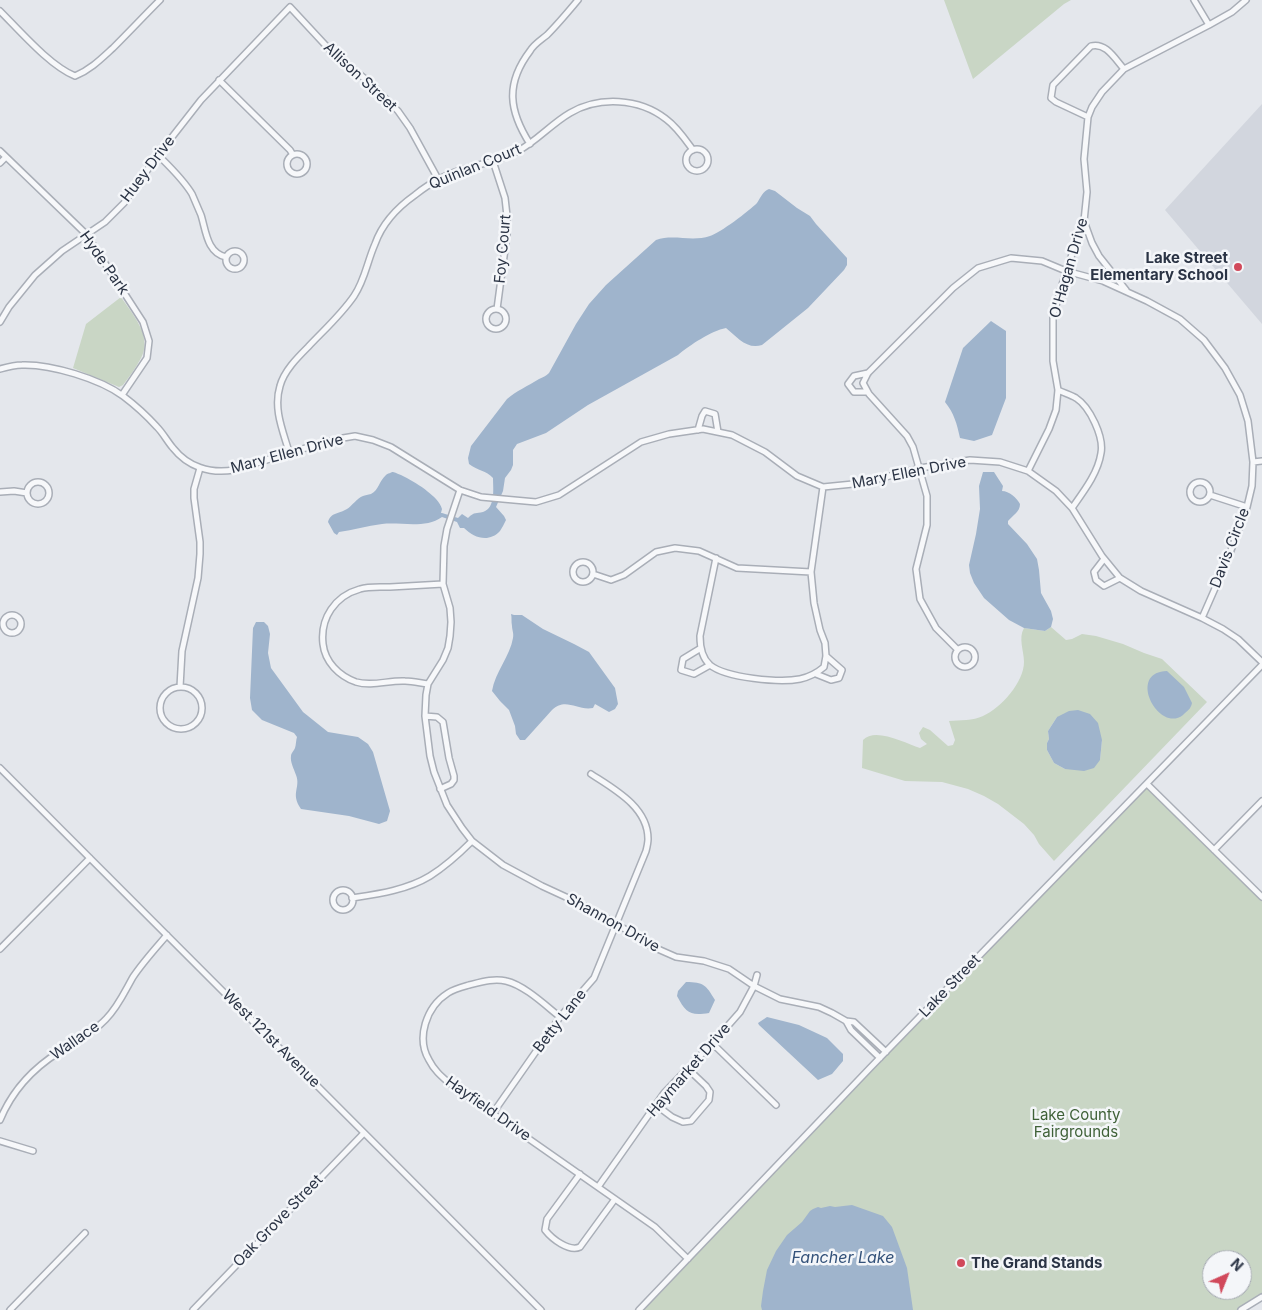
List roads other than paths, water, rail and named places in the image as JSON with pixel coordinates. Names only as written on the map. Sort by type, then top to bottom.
[{"type":"street","points":[[0,11],[46,56],[65,72],[75,76],[98,62],[160,0]]},
{"type":"street","points":[[530,144],[521,128],[513,106],[514,84],[520,66],[531,49],[578,0]]},
{"type":"street","points":[[1194,0],[1209,25]]},
{"type":"street","name":"O'Hagan Drive","points":[[1028,471],[1049,429],[1056,410],[1058,390],[1053,361],[1054,316],[1066,271],[1084,220],[1087,192],[1084,159],[1088,117],[1092,107],[1111,81],[1124,69],[1232,12],[1246,0]]},
{"type":"street","name":"Huey Drive","points":[[0,322],[9,307],[35,276],[62,251],[105,222],[124,203],[195,107],[290,7]]},
{"type":"street","name":"Allison Street","points":[[290,7],[329,49],[369,82],[398,111],[410,128],[438,179]]},
{"type":"street","points":[[1088,117],[1051,98],[1053,86],[1091,46],[1103,46],[1124,69]]},
{"type":"street","points":[[219,80],[293,155]]},
{"type":"street","name":"Quinlan Court","points":[[289,452],[278,416],[278,393],[282,379],[292,364],[354,296],[365,274],[374,244],[388,220],[413,196],[438,179],[454,172],[493,161],[518,151],[571,112],[609,101],[630,103],[657,113],[676,128],[693,150]]},
{"type":"street","name":"Quinlan Court","points":[[693,150],[700,150],[706,153],[708,159],[706,166],[701,170],[694,170],[687,162],[688,155],[693,150]]},
{"type":"street","name":"Hyde Park","points":[[0,151],[86,234],[144,322],[149,341],[147,358],[122,395]]},
{"type":"street","points":[[158,155],[180,177],[196,203],[212,248],[226,257]]},
{"type":"street","points":[[0,163],[6,157]]},
{"type":"street","name":"Foy Court","points":[[493,161],[505,198],[507,216],[507,234],[497,309]]},
{"type":"street","name":"Davis Circle","points":[[1084,220],[1099,256],[1128,292]]},
{"type":"street","name":"Davis Circle","points":[[868,392],[863,383],[868,373],[953,288],[978,268],[1011,258],[1042,262],[1103,281],[1147,300],[1180,319],[1204,340],[1225,368],[1240,395],[1248,421],[1253,462],[1252,486],[1247,507],[1227,562],[1202,618]]},
{"type":"street","name":"Mary Ellen Drive","points":[[0,369],[22,364],[46,367],[98,382],[122,395],[158,428],[180,456],[200,468],[223,472],[234,470],[289,452],[355,436],[391,447],[460,490],[481,497],[512,501],[536,502],[559,495],[641,442],[670,434],[703,429],[732,435],[766,452],[797,476],[823,487],[863,483],[920,468],[970,460],[1000,462],[1028,471],[1056,491],[1072,508],[1104,559],[1120,578],[1141,591],[1223,628],[1238,639],[1262,663]]},
{"type":"street","points":[[868,373],[854,376],[848,384],[854,392],[868,392],[907,436],[913,446],[927,496],[927,525],[916,569],[920,599],[936,628],[958,650]]},
{"type":"street","points":[[1058,390],[1077,399],[1090,414],[1099,433],[1102,452],[1094,474],[1072,508]]},
{"type":"street","points":[[698,430],[702,416],[706,411],[715,414],[718,432]]},
{"type":"street","points":[[1253,462],[1262,461]]},
{"type":"street","points":[[180,687],[182,651],[199,570],[200,542],[194,489],[200,468]]},
{"type":"street","points":[[38,482],[47,488],[48,494],[42,503],[36,504],[30,500],[27,493],[29,487],[38,482]]},
{"type":"street","points":[[1199,482],[1206,483],[1210,488],[1210,495],[1203,502],[1197,502],[1190,494],[1191,488],[1199,482]]},
{"type":"street","points":[[716,558],[700,636],[700,648],[704,658],[710,665],[740,677],[787,681],[802,679],[816,674],[824,667],[826,656],[825,643],[814,603],[811,572],[823,487]]},
{"type":"street","name":"Shannon Drive","points":[[460,490],[447,528],[444,546],[443,584],[450,608],[450,636],[443,660],[428,684],[425,716],[430,756],[440,789],[454,817],[472,841],[503,865],[542,886],[582,904],[651,946],[676,956],[704,961],[729,970],[754,986],[780,999],[820,1007],[846,1021],[854,1022],[886,1052]]},
{"type":"street","points":[[0,492],[14,491],[27,493]]},
{"type":"street","points":[[1210,495],[1247,507]]},
{"type":"street","points":[[593,574],[611,580],[624,575],[656,552],[675,548],[699,551],[737,568],[811,572]]},
{"type":"street","points":[[1104,559],[1094,572],[1096,580],[1104,586],[1120,578]]},
{"type":"street","points":[[428,684],[405,681],[368,684],[358,682],[339,673],[332,666],[323,647],[324,620],[333,605],[340,599],[349,593],[361,589],[443,584]]},
{"type":"street","points":[[700,648],[683,659],[681,670],[694,674],[710,665]]},
{"type":"street","points":[[816,674],[831,680],[839,678],[842,670],[826,656]]},
{"type":"street","name":"Lake Street","points":[[639,1310],[1262,663]]},
{"type":"street","points":[[180,687],[194,691],[202,702],[201,717],[197,723],[185,730],[171,728],[161,717],[160,711],[162,697],[173,688],[180,687]]},
{"type":"street","points":[[425,716],[437,717],[443,722],[454,780],[451,784],[440,789]]},
{"type":"street","name":"West 121st Avenue","points":[[0,768],[541,1310]]},
{"type":"street","name":"Betty Lane","points":[[493,1113],[560,1017],[594,978],[646,851],[648,839],[646,825],[632,805],[620,793],[591,774]]},
{"type":"street","points":[[1147,784],[1262,897]]},
{"type":"street","points":[[1214,850],[1262,801]]},
{"type":"street","points":[[352,898],[401,888],[429,876],[455,858],[472,841]]},
{"type":"street","points":[[0,949],[90,858]]},
{"type":"street","name":"Wallace","points":[[0,1120],[13,1095],[28,1077],[60,1051],[89,1034],[112,1013],[144,962],[167,935]]},
{"type":"street","name":"Haymarket Drive","points":[[598,1187],[664,1093],[740,1012],[754,986],[757,975]]},
{"type":"street","name":"Hayfield Drive","points":[[560,1017],[522,987],[505,980],[480,982],[449,992],[432,1007],[427,1016],[424,1045],[428,1059],[436,1072],[449,1083],[654,1227],[688,1259]]},
{"type":"street","name":"Shannon Drive","points":[[846,1021],[851,1030],[880,1058]]},
{"type":"street","points":[[712,1043],[776,1105]]},
{"type":"street","points":[[656,1105],[672,1117],[683,1122],[691,1121],[709,1100],[710,1092],[688,1069]]},
{"type":"street","name":"Oak Grove Street","points":[[193,1310],[364,1133]]},
{"type":"street","points":[[0,1141],[33,1151]]},
{"type":"street","points":[[580,1174],[547,1219],[545,1230],[548,1235],[569,1249],[575,1250],[580,1247],[615,1199]]},
{"type":"street","points":[[10,1310],[85,1234]]},
{"type":"street","points":[[1241,1310],[1262,1297]]},
{"type":"water","points":[[769,189],[775,191],[810,216],[847,258],[847,265],[808,308],[762,345],[752,346],[747,344],[726,328],[714,332],[678,355],[588,405],[546,433],[517,444],[513,450],[513,465],[505,478],[503,491],[496,507],[506,520],[496,535],[486,538],[477,537],[464,528],[460,528],[457,522],[442,517],[428,523],[382,524],[339,532],[337,535],[334,533],[328,522],[331,516],[347,509],[361,497],[374,492],[384,477],[393,472],[422,487],[432,495],[442,509],[441,513],[458,518],[462,514],[468,518],[487,510],[493,497],[493,478],[488,473],[469,464],[468,458],[471,446],[507,399],[549,373],[589,304],[606,285],[656,240],[662,238],[703,238],[715,234],[748,211]]},
{"type":"water","points":[[991,321],[1006,331],[1006,398],[992,435],[974,441],[960,438],[955,419],[945,402],[963,348]]},
{"type":"water","points":[[983,472],[994,472],[1003,486],[1002,491],[1012,495],[1020,504],[1019,509],[1008,521],[1008,524],[1027,544],[1037,559],[1041,593],[1051,611],[1053,619],[1051,627],[1045,631],[1024,628],[1009,620],[984,598],[970,573],[969,565],[980,509],[979,486]]},
{"type":"water","points":[[511,614],[522,615],[543,629],[589,652],[615,688],[618,704],[615,709],[609,712],[595,704],[593,708],[582,708],[567,704],[557,706],[525,740],[520,740],[516,734],[509,710],[492,691],[496,677],[511,645],[513,635]]},
{"type":"water","points":[[256,622],[264,622],[268,626],[270,634],[268,653],[271,668],[303,712],[328,732],[358,737],[368,744],[373,752],[390,811],[387,821],[379,824],[349,816],[301,809],[296,799],[297,780],[291,758],[297,737],[294,733],[262,720],[252,710],[250,698],[253,628]]},
{"type":"water","points":[[1167,671],[1184,687],[1192,703],[1183,715],[1174,719],[1165,716],[1157,710],[1151,701],[1148,690],[1149,681],[1155,674]]},
{"type":"water","points":[[1078,710],[1090,714],[1098,723],[1102,740],[1100,760],[1094,768],[1084,771],[1065,769],[1054,763],[1047,750],[1048,731],[1057,717],[1069,711]]},
{"type":"water","points":[[686,982],[704,985],[709,991],[715,1000],[709,1013],[697,1014],[689,1012],[683,1006],[677,996],[678,991]]},
{"type":"water","points":[[767,1017],[799,1025],[827,1038],[843,1054],[843,1061],[832,1074],[818,1080],[759,1025],[758,1023]]},
{"type":"water","name":"Fancher Lake","points":[[852,1205],[883,1216],[892,1227],[907,1268],[913,1310],[762,1310],[767,1270],[776,1251],[787,1235],[813,1209]]},
{"type":"place","name":"Lake Street Elementary School","points":[[1238,267]]},
{"type":"place","name":"The Grand Stands","points":[[961,1263]]},
{"type":"park label","name":"Lake County Fairgrounds","points":[[1076,1124]]}]
